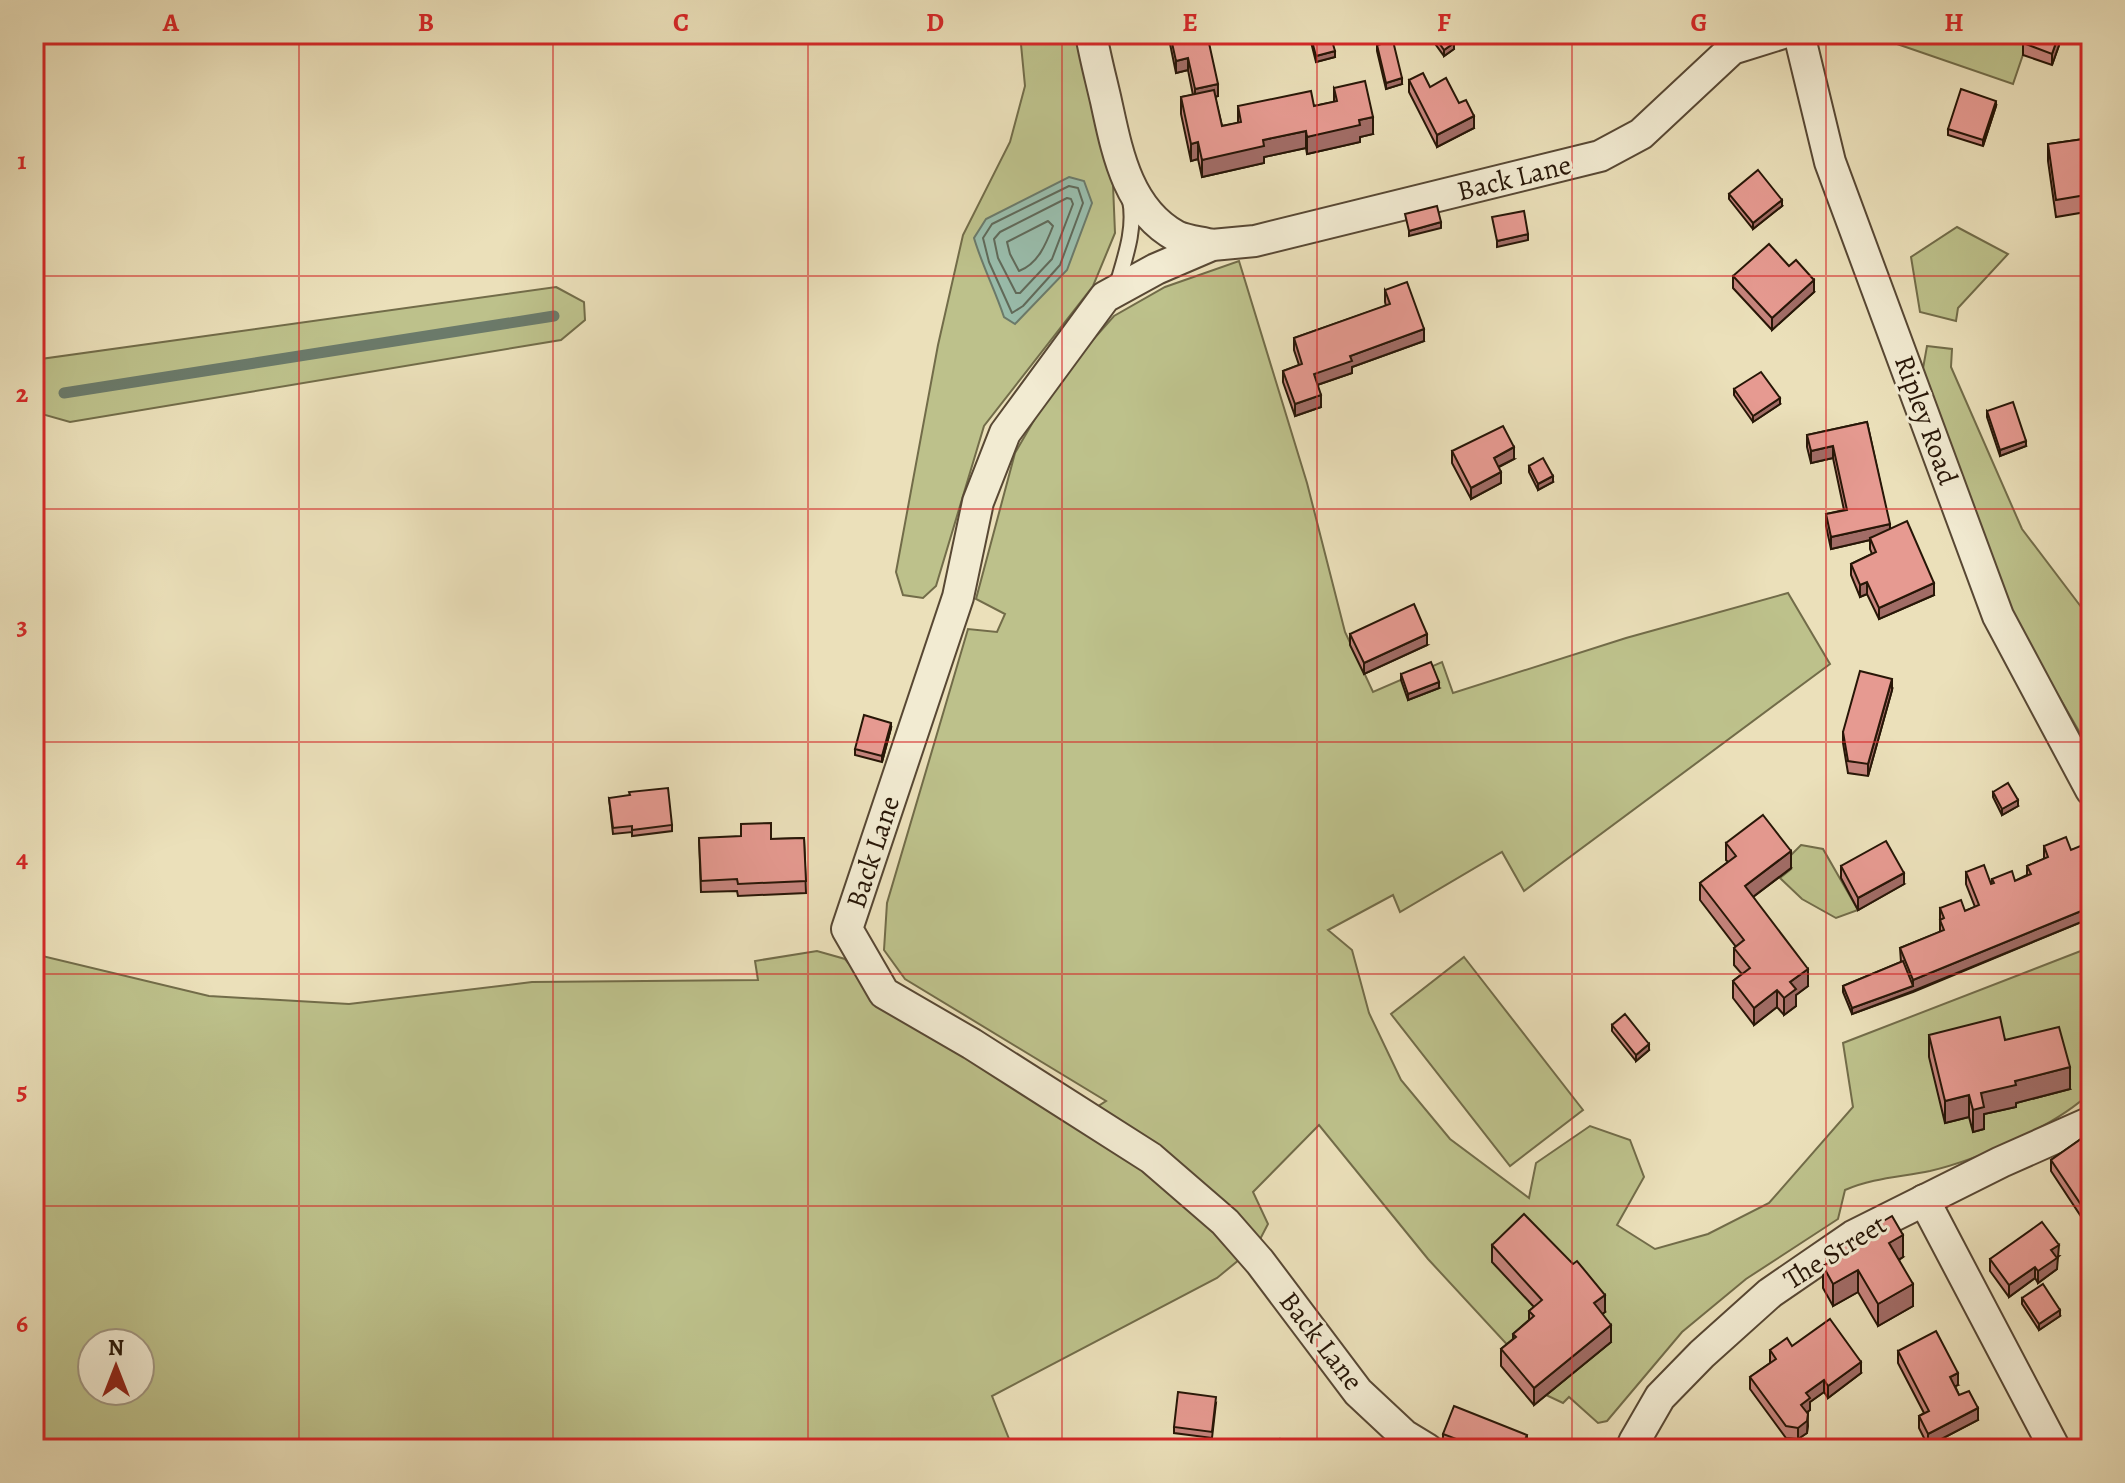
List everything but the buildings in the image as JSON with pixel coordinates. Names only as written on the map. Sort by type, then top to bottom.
[{"type":"street","name":"Back Lane","points":[[1091,34],[1114,139],[1127,180],[1137,199],[1150,216],[1177,236],[1212,245]]},
{"type":"street","name":"Back Lane","points":[[1427,1449],[1404,1435],[1358,1392],[1260,1262],[1225,1222],[1151,1158],[972,1044],[884,993],[847,929],[958,597],[978,502],[1005,433],[1105,297],[1156,269],[1212,245],[1255,241],[1600,156],[1641,134],[1732,49],[1780,34]]},
{"type":"street","name":"Ripley Road","points":[[1799,34],[1830,162],[1998,616],[2091,790]]},
{"type":"street","name":"The Street","points":[[1634,1449],[1634,1442],[1660,1397],[1770,1293],[1853,1236],[2001,1162],[2091,1122]]},
{"type":"street","points":[[1924,1200],[2055,1449]]},
{"type":"lane","points":[[1115,291],[1129,244],[1132,212],[1127,180]]},
{"type":"green space","points":[[1020,34],[1078,34],[1113,185],[1115,233],[1093,286],[984,426],[936,586],[923,598],[903,595],[896,572],[938,345],[963,235],[1010,142],[1025,86]]},
{"type":"green space","points":[[1868,34],[2030,34],[2013,84]]},
{"type":"green space","points":[[1957,227],[2008,254],[1958,308],[1956,321],[1920,312],[1911,257]]},
{"type":"green space","points":[[1239,261],[1307,483],[1345,632],[1373,692],[1442,662],[1453,693],[1626,638],[1788,593],[1830,664],[1524,891],[1502,852],[1400,912],[1393,895],[1328,930],[1352,950],[1369,1013],[1401,1080],[1450,1139],[1529,1198],[1536,1163],[1590,1126],[1630,1140],[1644,1177],[1617,1225],[1655,1249],[1708,1234],[1769,1203],[1853,1107],[1843,1043],[2091,947],[2091,1092],[2037,1129],[1970,1159],[1845,1190],[1838,1219],[1746,1279],[1682,1332],[1607,1421],[1598,1423],[1569,1397],[1563,1403],[1546,1395],[1611,1342],[1594,1320],[1604,1312],[1542,1317],[1513,1351],[1428,1259],[1319,1125],[1253,1192],[1268,1224],[1257,1245],[1217,1278],[992,1396],[1013,1449],[34,1449],[34,954],[209,996],[349,1004],[532,982],[758,980],[755,961],[817,951],[845,959],[877,998],[1078,1119],[1106,1101],[905,979],[884,950],[887,903],[968,629],[997,632],[1005,614],[976,599],[1015,453],[1058,379],[1114,316],[1165,287]]},
{"type":"green space","points":[[556,287],[584,302],[585,320],[561,340],[70,422],[38,413],[33,400],[34,379],[41,359]]},
{"type":"green space","points":[[1927,346],[1952,349],[1951,367],[2022,529],[2091,620],[2091,752],[2017,624],[1922,374]]},
{"type":"green space","points":[[1801,845],[1823,849],[1858,910],[1836,918],[1802,899],[1780,878],[1791,869],[1785,861]]},
{"type":"green space","points":[[1464,957],[1583,1110],[1510,1166],[1391,1014]]},
{"type":"water","points":[[1069,177],[1084,181],[1092,203],[1067,270],[1015,324],[1004,317],[974,238],[986,219]]},
{"type":"waterway","points":[[64,393],[554,316]]}]
